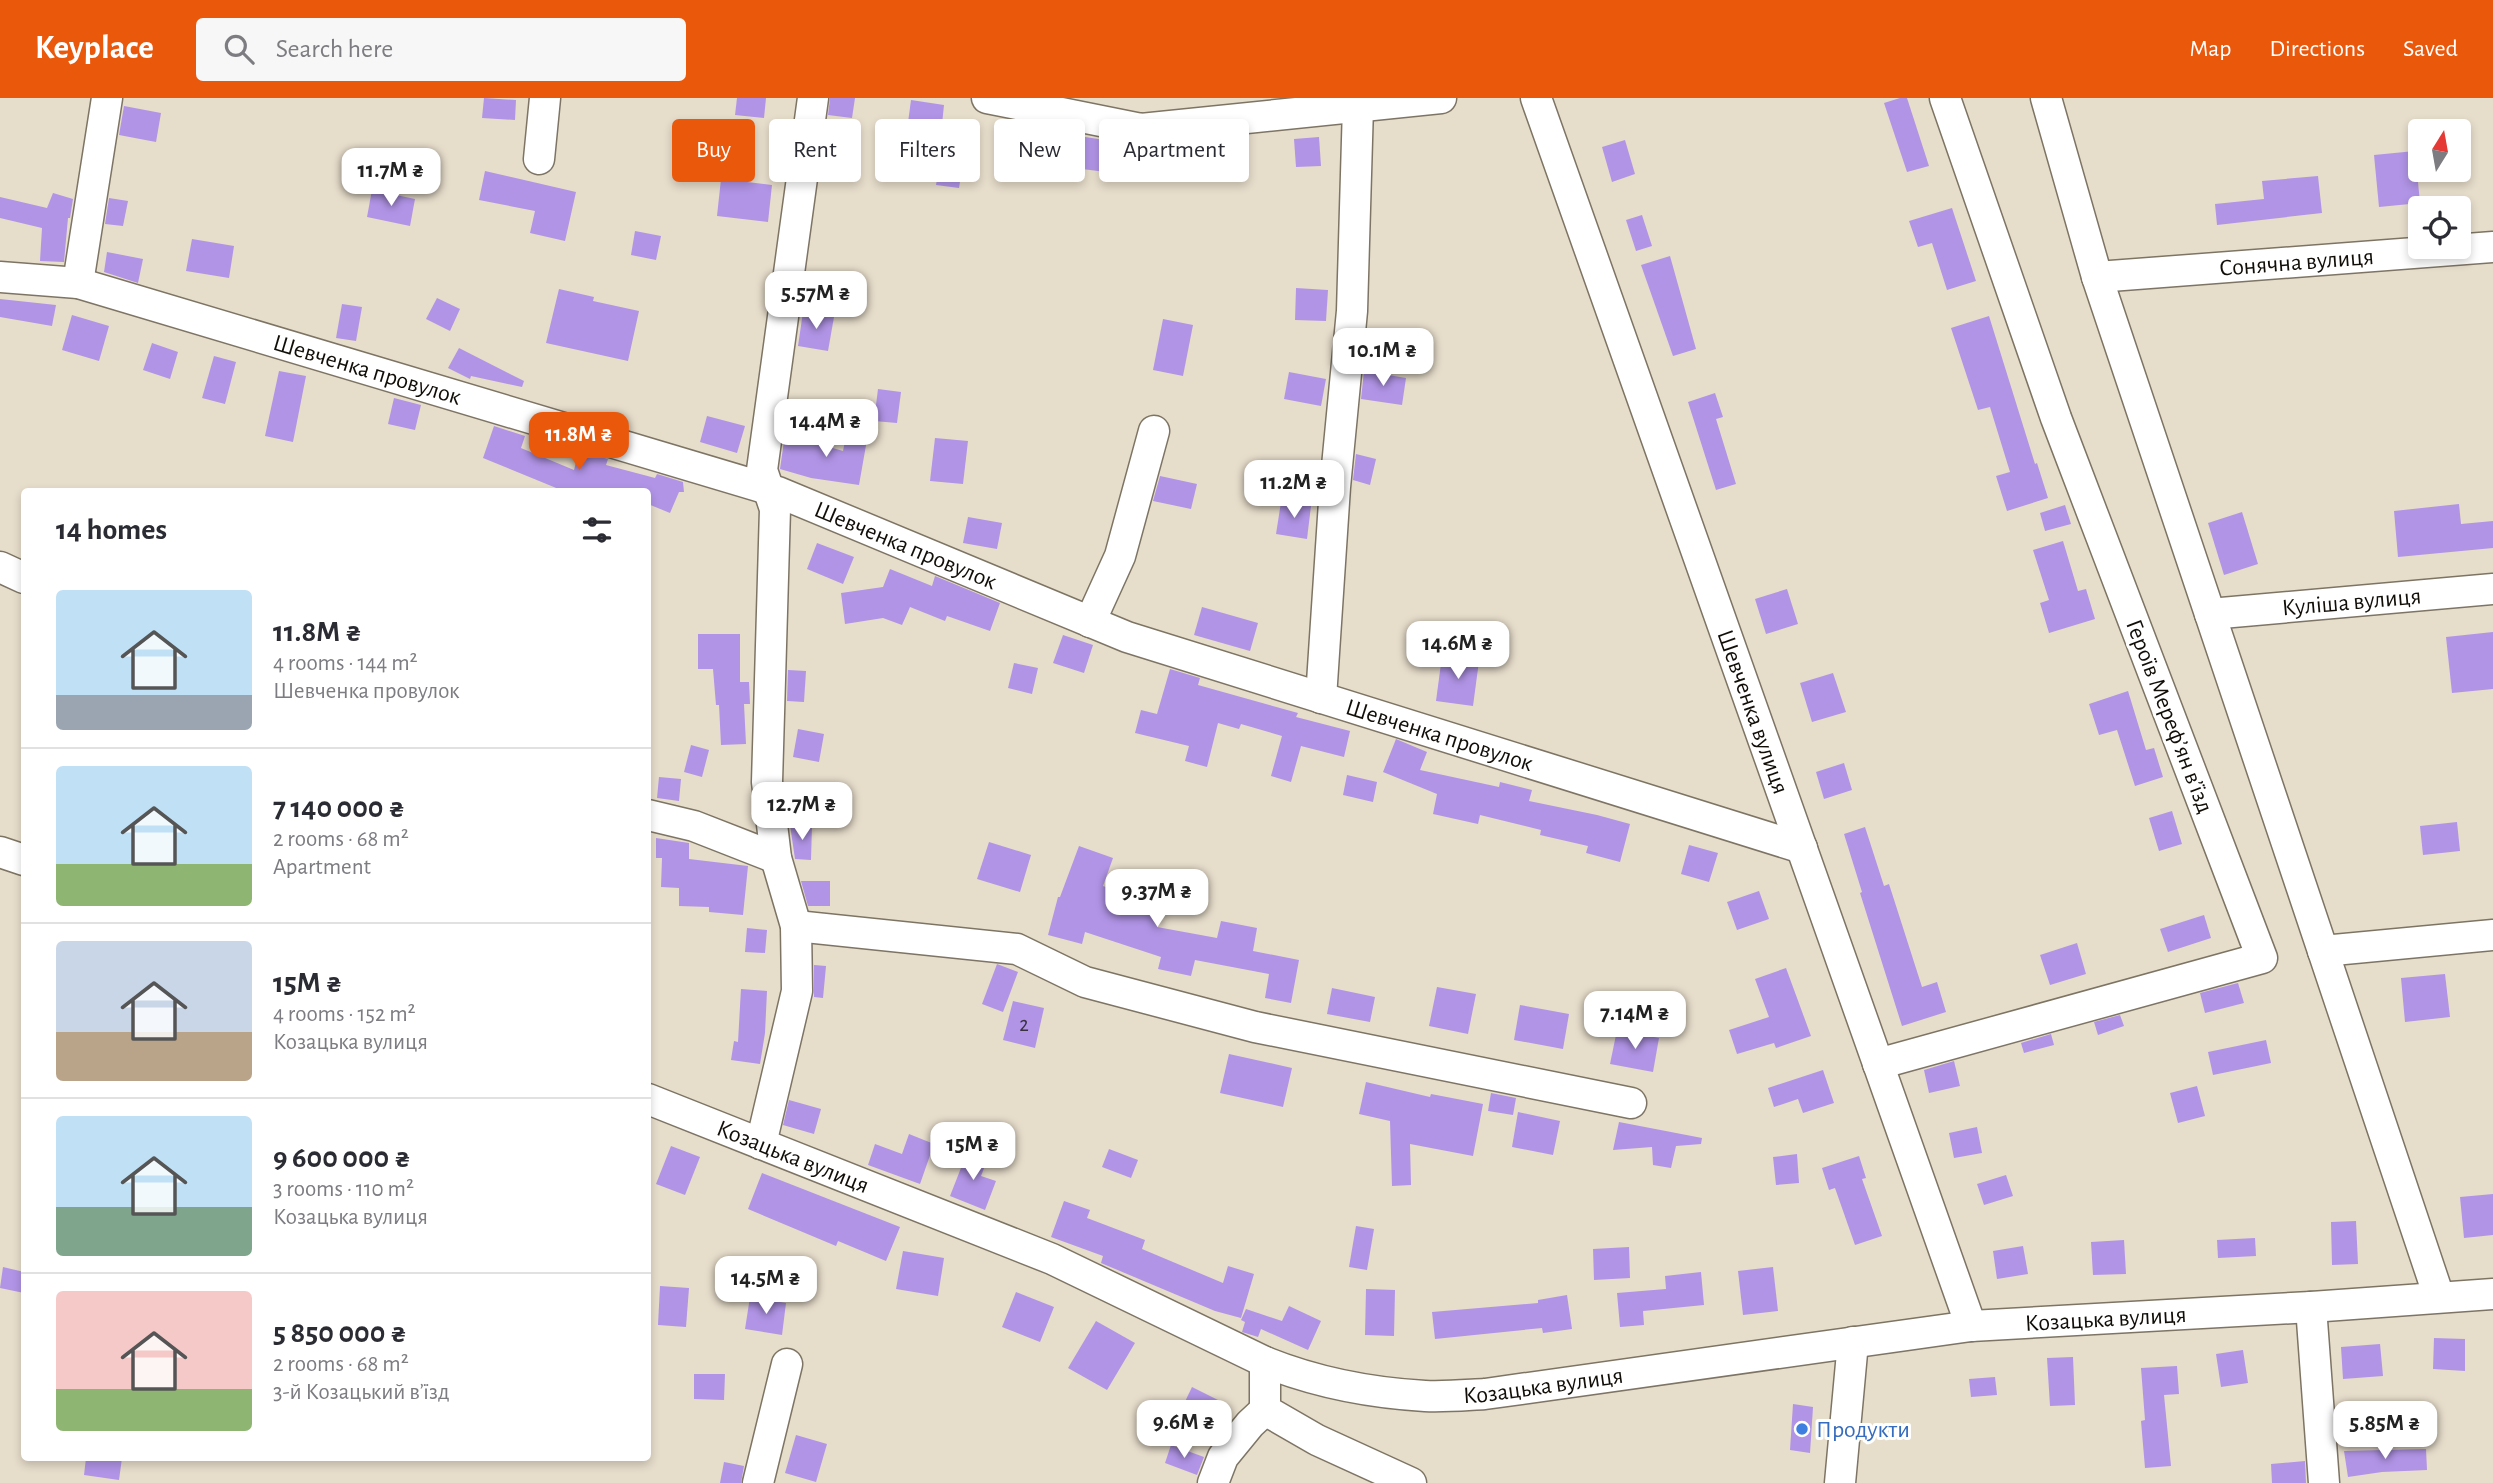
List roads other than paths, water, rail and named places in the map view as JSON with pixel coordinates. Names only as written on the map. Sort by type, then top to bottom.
[{"type":"street","points":[[78,283],[107,98]]},
{"type":"street","points":[[539,159],[545,98]]},
{"type":"street","points":[[761,1144],[797,990],[796,926],[776,858],[767,782],[775,509],[762,470],[813,98]]},
{"type":"street","points":[[987,98],[1141,129],[1441,98]]},
{"type":"street","name":"Шевченка вулиця","points":[[1536,98],[1971,1326]]},
{"type":"street","name":"Героїв Мерефʼян вʼїзд","points":[[1878,1064],[2262,958],[2056,418],[1945,98]]},
{"type":"street","points":[[2046,98],[2098,277],[2439,1297]]},
{"type":"street","points":[[1321,698],[1335,487],[1352,311],[1358,107]]},
{"type":"street","name":"Сонячна вулиця","points":[[2098,277],[2493,247]]},
{"type":"street","name":"Шевченка провулок","points":[[0,277],[78,283],[768,490],[1127,637],[1802,848]]},
{"type":"street","points":[[1090,622],[1120,556],[1154,431]]},
{"type":"street","points":[[0,567],[21,577]]},
{"type":"street","name":"Куліша вулиця","points":[[2210,614],[2493,589]]},
{"type":"street","points":[[651,817],[694,825],[776,858]]},
{"type":"street","points":[[0,852],[21,859]]},
{"type":"street","points":[[796,926],[1017,949],[1085,982],[1255,1027],[1631,1103]]},
{"type":"street","points":[[2323,951],[2493,934]]},
{"type":"street","name":"Козацька вулиця","points":[[651,1100],[1052,1259],[1295,1374],[1377,1390],[1427,1396],[1485,1394],[1971,1326],[2493,1294]]},
{"type":"street","points":[[2311,1307],[2324,1483]]},
{"type":"street","points":[[1840,1483],[1853,1342]]},
{"type":"street","points":[[1213,1483],[1223,1457],[1265,1410],[1265,1362]]},
{"type":"street","points":[[758,1483],[787,1364]]},
{"type":"street","points":[[1265,1410],[1317,1440],[1411,1483]]},
{"type":"place","name":"Продукти","points":[[1802,1429]]}]
